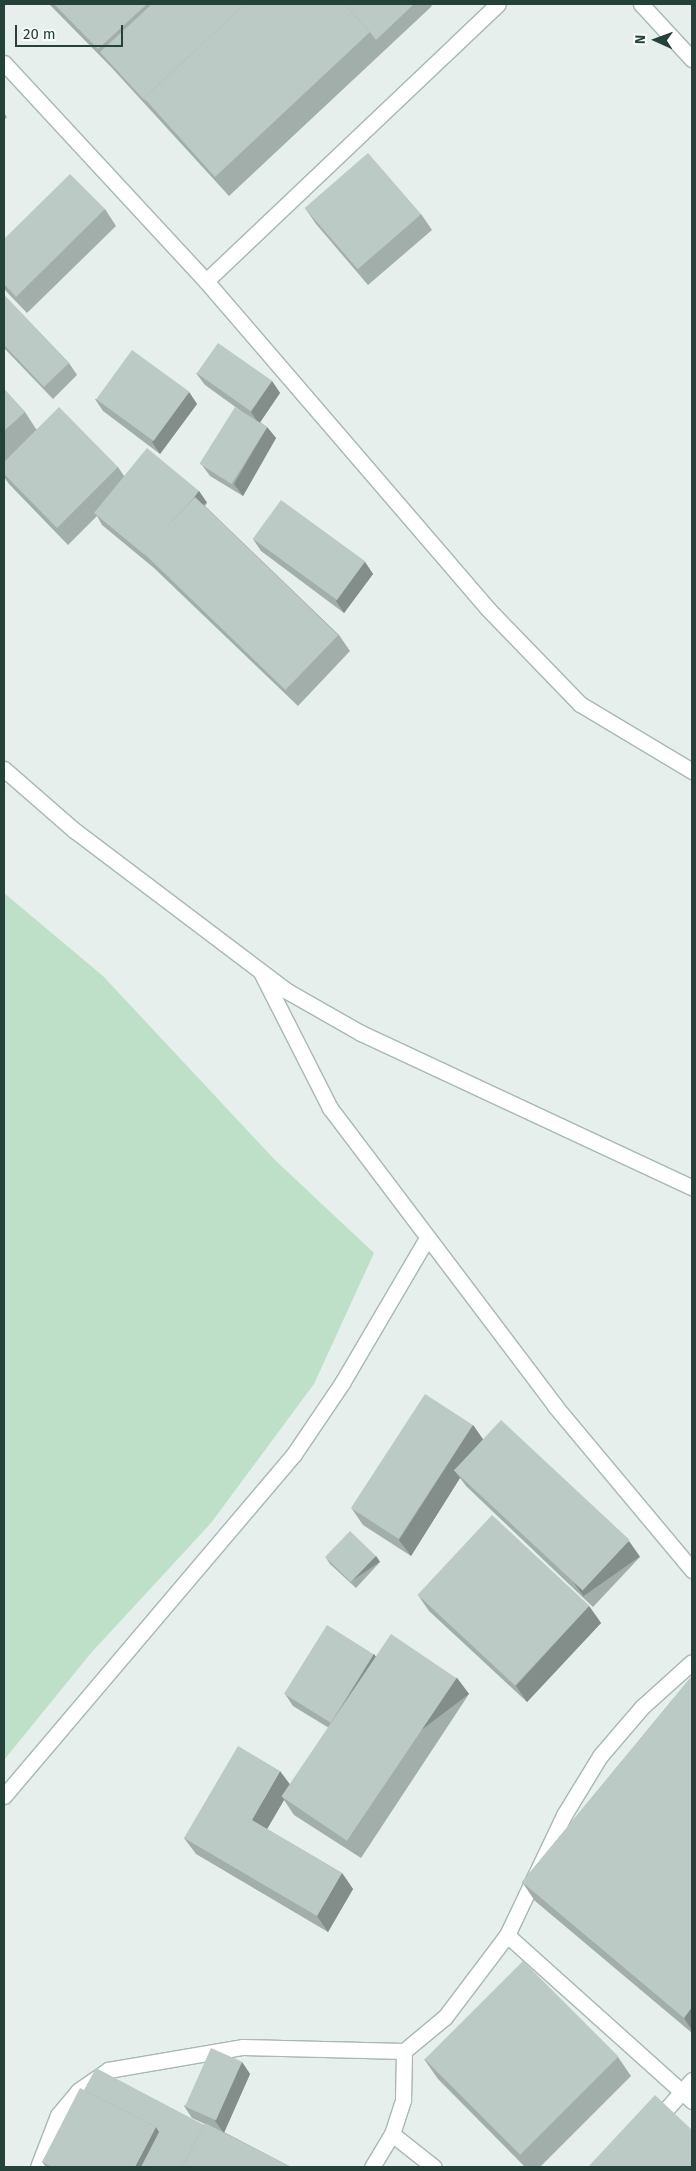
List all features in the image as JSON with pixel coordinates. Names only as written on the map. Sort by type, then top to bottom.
[{"type":"street","points":[[206,281],[498,4]]},
{"type":"street","points":[[641,4],[692,59]]},
{"type":"street","points":[[4,63],[206,281],[488,609],[580,704],[692,771]]},
{"type":"street","points":[[4,769],[74,830],[261,972],[361,1032],[692,1187]]},
{"type":"street","points":[[261,972],[330,1108],[554,1406],[692,1570]]},
{"type":"street","points":[[4,1796],[294,1454],[342,1383],[427,1238]]},
{"type":"street","points":[[38,2167],[58,2115],[78,2091],[108,2070],[243,2047],[404,2052],[446,2017],[507,1935],[564,1815],[600,1756],[642,1707],[692,1662]]},
{"type":"street","points":[[507,1935],[689,2091],[645,2133]]},
{"type":"street","points":[[372,2167],[392,2134],[402,2100],[404,2052]]},
{"type":"street","points":[[392,2134],[434,2167]]},
{"type":"green space","points":[[4,893],[103,976],[275,1160],[374,1253],[314,1384],[211,1523],[91,1653],[4,1760]]},
{"type":"building","points":[[54,4],[147,4],[98,49]]},
{"type":"building","points":[[152,4],[245,4],[144,98],[146,102],[100,52]]},
{"type":"building","points":[[245,4],[344,4],[370,32],[215,177],[144,98]]},
{"type":"building","points":[[344,4],[414,4],[376,40]]},
{"type":"building","points":[[368,153],[421,214],[358,269],[305,208]]},
{"type":"building","points":[[70,174],[105,209],[16,297],[4,284],[4,239]]},
{"type":"building","points":[[4,295],[69,363],[44,387],[4,345]]},
{"type":"building","points":[[218,343],[272,381],[251,411],[197,373]]},
{"type":"building","points":[[132,350],[189,392],[154,441],[96,399]]},
{"type":"building","points":[[4,389],[25,412],[4,431]]},
{"type":"building","points":[[59,407],[118,467],[57,528],[4,474],[4,462]]},
{"type":"building","points":[[235,407],[267,427],[232,484],[199,464]]},
{"type":"building","points":[[147,448],[199,491],[143,552],[146,556],[94,513]]},
{"type":"building","points":[[195,497],[338,635],[285,690],[142,552]]},
{"type":"building","points":[[281,500],[365,561],[337,600],[253,539]]},
{"type":"building","points":[[425,1394],[473,1425],[399,1539],[351,1508]]},
{"type":"building","points":[[501,1420],[630,1540],[583,1590],[454,1470]]},
{"type":"building","points":[[492,1515],[589,1606],[515,1685],[418,1595]]},
{"type":"building","points":[[350,1531],[376,1556],[351,1582],[325,1557]]},
{"type":"building","points":[[327,1625],[374,1654],[331,1723],[284,1694]]},
{"type":"building","points":[[391,1634],[456,1678],[347,1841],[281,1796]]},
{"type":"building","points":[[692,1676],[692,2007],[684,2018],[522,1882]]},
{"type":"building","points":[[238,1746],[280,1771],[252,1820],[342,1873],[317,1916],[184,1838]]},
{"type":"building","points":[[523,1961],[618,2056],[520,2155],[425,2059]]},
{"type":"building","points":[[211,2048],[242,2062],[216,2120],[185,2106]]},
{"type":"building","points":[[96,2068],[204,2125],[182,2167],[141,2167],[159,2132],[156,2127],[84,2090]]},
{"type":"building","points":[[80,2088],[156,2127],[135,2167],[52,2167],[42,2162]]},
{"type":"building","points":[[655,2095],[692,2130],[692,2167],[588,2167]]},
{"type":"building","points":[[205,2123],[291,2167],[182,2167]]}]
